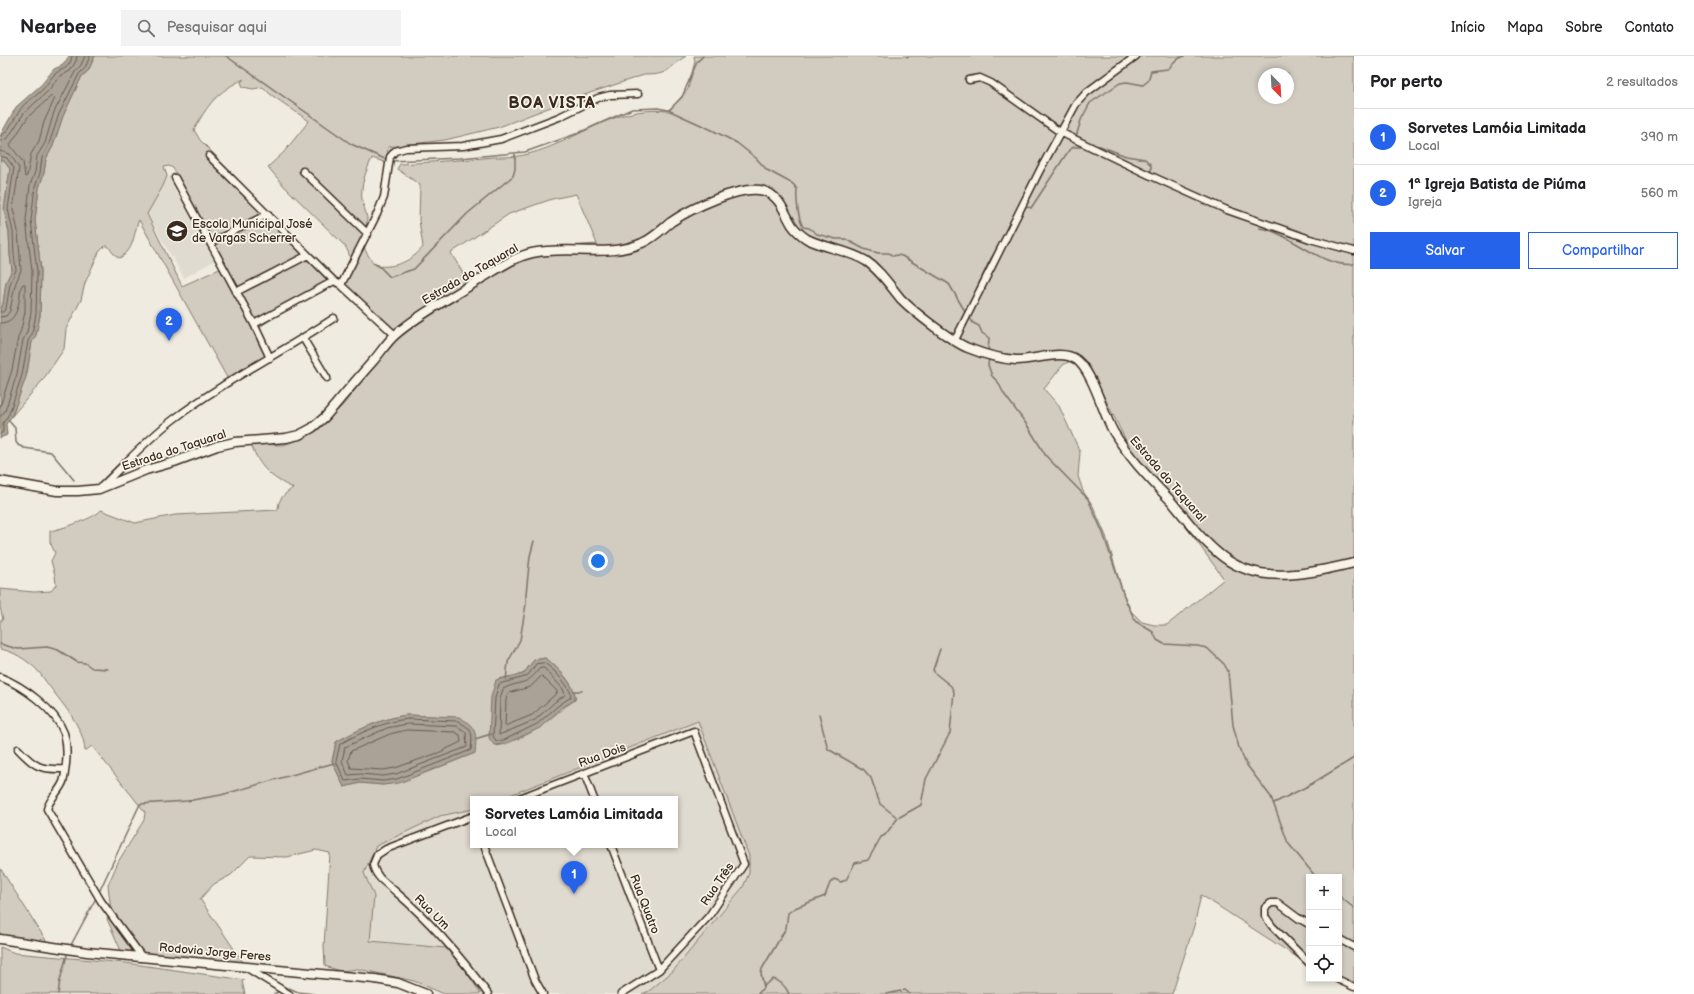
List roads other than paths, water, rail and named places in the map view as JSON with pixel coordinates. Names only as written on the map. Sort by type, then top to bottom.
[{"type":"street","points":[[955,340],[1060,132],[1076,104],[1087,92],[1136,56]]},
{"type":"street","points":[[969,80],[980,78],[992,82],[1060,132],[1227,210],[1303,236],[1354,251]]},
{"type":"street","points":[[341,285],[368,234],[384,197],[390,157],[395,151],[406,148],[475,144],[501,139],[549,121],[598,98],[610,95],[638,94]]},
{"type":"street","points":[[209,156],[334,281],[341,285],[395,335]]},
{"type":"street","points":[[303,171],[368,234]]},
{"type":"street","points":[[175,178],[254,324],[270,358]]},
{"type":"street","name":"Estrada do Taquaral","points":[[0,481],[58,491],[99,489],[146,470],[174,462],[217,446],[235,442],[286,438],[299,435],[312,428],[325,418],[395,335],[457,293],[520,257],[530,253],[547,250],[612,250],[628,248],[642,243],[655,235],[686,212],[705,203],[751,189],[764,191],[774,197],[784,208],[792,225],[798,233],[807,239],[866,261],[877,270],[902,300],[921,316],[967,348],[997,357],[1016,360],[1031,360],[1060,355],[1068,356],[1076,360],[1086,373],[1113,431],[1128,454],[1206,542],[1223,557],[1239,567],[1255,572],[1278,575],[1301,574],[1354,562]]},
{"type":"street","points":[[210,243],[268,214]]},
{"type":"street","points":[[236,292],[308,255]]},
{"type":"street","points":[[254,324],[334,281]]},
{"type":"street","points":[[99,489],[159,431],[174,419],[232,380],[334,318]]},
{"type":"street","points":[[303,338],[327,378]]},
{"type":"street","points":[[0,677],[27,690],[56,720],[64,732],[66,742],[63,783],[51,799],[47,809],[101,901],[142,957]]},
{"type":"street","name":"Rua Dois","points":[[525,796],[694,731]]},
{"type":"street","name":"Rua Três","points":[[622,994],[659,970],[709,916],[744,864],[694,731]]},
{"type":"street","points":[[18,749],[35,765],[42,769],[65,769]]},
{"type":"street","points":[[584,773],[593,796]]},
{"type":"street","name":"Rua Um","points":[[470,817],[386,850],[374,859],[373,865],[377,876],[423,917],[452,947],[488,994]]},
{"type":"street","points":[[485,848],[535,980],[542,994]]},
{"type":"street","name":"Rua Quatro","points":[[612,848],[659,970]]},
{"type":"street","points":[[1306,922],[1278,903],[1271,903],[1264,908],[1265,916],[1272,926],[1306,960]]},
{"type":"street","name":"Rodovia Jorge Feres","points":[[0,939],[58,949],[375,979],[398,984],[426,994]]},
{"type":"street","points":[[1342,941],[1354,947]]},
{"type":"street","points":[[244,966],[289,994]]},
{"type":"street","points":[[1342,981],[1354,986]]},
{"type":"water","points":[[69,56],[95,56],[88,71],[82,76],[63,116],[53,146],[46,159],[44,173],[39,188],[35,220],[41,271],[40,315],[36,335],[32,342],[26,377],[12,416],[6,424],[7,435],[0,438],[0,311],[3,304],[6,282],[12,270],[9,232],[4,210],[10,169],[4,161],[0,160],[1,134],[16,107],[42,84],[54,69],[63,65]]},
{"type":"water","points":[[545,658],[565,677],[573,689],[575,700],[561,708],[540,728],[505,744],[494,745],[489,738],[491,697],[496,680],[523,674],[534,660]]},
{"type":"water","points":[[407,715],[459,717],[469,724],[476,736],[475,753],[399,783],[383,785],[360,783],[344,787],[332,761],[336,742],[370,725]]},
{"type":"waterway","points":[[226,56],[351,144],[387,160]]},
{"type":"waterway","points":[[669,110],[682,97],[697,62],[703,56]]},
{"type":"waterway","points":[[1076,137],[1081,120],[1090,103],[1120,83],[1127,82],[1143,85],[1148,81],[1151,71],[1168,69],[1178,59],[1184,56]]},
{"type":"waterway","points":[[391,161],[460,158],[525,152],[576,134],[632,109],[658,108],[668,110],[737,143],[756,158],[767,170],[793,184],[797,189],[798,208],[803,227],[809,228],[817,234],[836,239],[845,239],[864,249],[878,253],[889,253],[893,256],[902,256],[949,284],[966,313]]},
{"type":"waterway","points":[[1094,146],[1100,146],[1126,156],[1145,159],[1151,165],[1151,173]]},
{"type":"waterway","points":[[1024,206],[1031,208],[1069,150],[1074,147],[1087,147]]},
{"type":"waterway","points":[[373,263],[378,265],[390,277],[414,269],[467,214],[513,176],[515,169],[515,153]]},
{"type":"waterway","points":[[1259,228],[1283,236],[1318,256],[1330,261],[1342,264],[1354,264]]},
{"type":"waterway","points":[[973,297],[988,264],[999,245]]},
{"type":"waterway","points":[[969,316],[973,323],[979,326],[982,333],[989,338],[988,352]]},
{"type":"waterway","points":[[989,358],[988,365],[992,376],[998,382],[1004,394],[1027,425],[1046,456],[1088,499],[1103,533],[1123,593],[1135,621],[1153,632],[1157,640],[1164,644],[1207,648],[1224,664],[1228,671],[1233,725],[1239,748],[1246,764],[1271,797],[1288,843],[1314,874]]},
{"type":"waterway","points":[[8,420],[15,428],[16,442],[18,445],[24,448],[51,452],[74,480]]},
{"type":"waterway","points":[[506,680],[508,662],[520,640],[526,604],[530,556],[534,541]]},
{"type":"waterway","points":[[0,644],[18,649],[47,647],[58,650],[77,662],[85,663],[92,668],[108,669]]},
{"type":"waterway","points":[[764,987],[761,974],[762,969],[786,928],[788,913],[795,908],[825,896],[830,883],[834,879],[841,882],[846,880],[855,863],[868,860],[881,837],[885,835],[898,818],[921,805],[926,779],[950,733],[954,692],[951,686],[933,670],[940,649]]},
{"type":"waterway","points":[[574,691],[582,691]]},
{"type":"waterway","points":[[819,715],[828,749],[864,770],[871,778],[880,804],[898,818]]},
{"type":"waterway","points":[[475,739],[491,734]]},
{"type":"waterway","points":[[1274,803],[1308,786],[1354,758]]},
{"type":"waterway","points":[[100,890],[140,804],[187,801],[221,795],[334,763]]},
{"type":"waterway","points":[[1342,898],[1354,908]]},
{"type":"waterway","points":[[71,945],[95,900]]},
{"type":"waterway","points":[[58,994],[67,955]]},
{"type":"waterway","points":[[758,994],[766,984],[773,979],[783,985],[789,994]]},
{"type":"waterway","points":[[289,988],[298,992],[314,994]]},
{"type":"waterway","points":[[887,994],[905,990],[910,994]]},
{"type":"waterway","points":[[274,994],[278,992]]},
{"type":"place","name":"Escola Municipal José de Vargas Scherrer","points":[[177,231]]},
{"type":"place","name":"1ª Igreja Batista de Piúma","points":[[169,341]]},
{"type":"place","name":"Sorvetes Lamóia Limitada","points":[[574,894]]},
{"type":"district","name":"BOA VISTA","points":[[552,102]]}]
